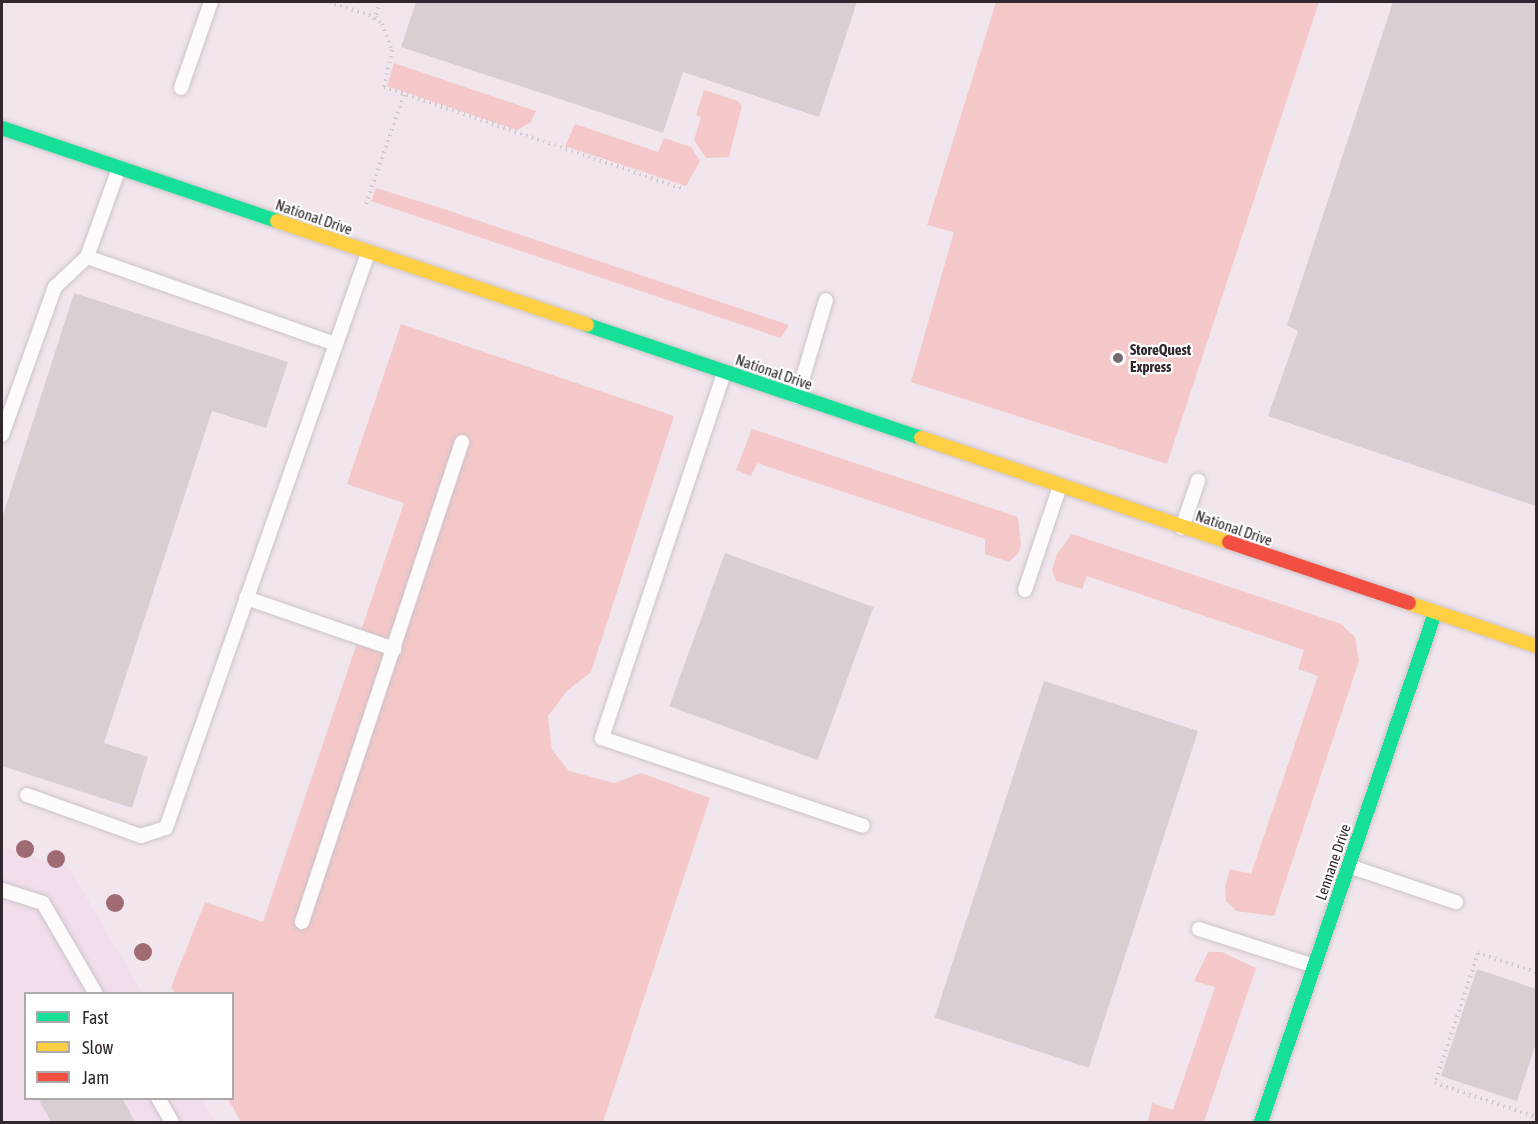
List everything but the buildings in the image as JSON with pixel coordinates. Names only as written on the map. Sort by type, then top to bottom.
[{"type":"street","name":"National Drive","points":[[2,128],[1536,646]]},
{"type":"street","name":"Lennane Drive","points":[[1262,1122],[1435,613]]},
{"type":"lane","points":[[181,88],[211,2]]},
{"type":"lane","points":[[2,435],[55,287],[87,257],[118,168]]},
{"type":"lane","points":[[27,795],[141,836],[166,828],[368,252]]},
{"type":"lane","points":[[87,257],[335,345]]},
{"type":"lane","points":[[797,397],[826,300]]},
{"type":"lane","points":[[724,373],[602,738],[863,826]]},
{"type":"lane","points":[[302,922],[462,442]]},
{"type":"lane","points":[[1182,528],[1198,481]]},
{"type":"lane","points":[[1025,590],[1060,486]]},
{"type":"lane","points":[[246,598],[394,648]]},
{"type":"lane","points":[[1349,866],[1456,902]]},
{"type":"lane","points":[[2,890],[44,903],[95,992]]},
{"type":"lane","points":[[1199,929],[1315,966]]},
{"type":"lane","points":[[159,1100],[172,1122]]},
{"type":"path","points":[[329,2],[374,18],[390,39],[392,50],[384,87],[682,189]]},
{"type":"path","points":[[374,18],[380,2]]},
{"type":"path","points":[[366,204],[404,94]]},
{"type":"path","points":[[1536,972],[1478,953],[1436,1083],[1536,1117]]},
{"type":"shaded area","points":[[996,2],[1319,2],[1167,464],[911,382],[954,232],[927,225]]},
{"type":"shaded area","points":[[394,63],[536,111],[531,122],[517,130],[387,86]]},
{"type":"shaded area","points":[[704,90],[738,101],[742,106],[729,157],[706,158],[694,140],[701,117],[696,115]]},
{"type":"shaded area","points":[[575,124],[658,152],[664,138],[691,147],[700,161],[686,186],[565,146]]},
{"type":"shaded area","points":[[376,188],[789,325],[781,338],[371,201]]},
{"type":"shaded area","points":[[401,324],[674,416],[591,672],[567,691],[548,716],[552,750],[569,771],[614,783],[641,773],[710,798],[603,1122],[241,1122],[229,1100],[234,1100],[234,992],[174,992],[171,987],[205,902],[263,922],[404,503],[347,484]]},
{"type":"shaded area","points":[[752,429],[1018,517],[1021,545],[1018,554],[1009,562],[985,554],[985,539],[757,463],[751,476],[736,470]]},
{"type":"shaded area","points":[[1072,534],[1341,624],[1355,637],[1359,661],[1274,916],[1236,911],[1226,901],[1225,886],[1230,869],[1251,874],[1318,676],[1298,669],[1304,650],[1087,576],[1082,589],[1056,581],[1052,570],[1057,554]]},
{"type":"shaded area","points":[[2,846],[70,869],[141,992],[24,992],[24,1100],[203,1100],[216,1122],[2,1122]]},
{"type":"shaded area","points":[[1208,952],[1222,952],[1256,968],[1204,1122],[1148,1122],[1152,1103],[1173,1110],[1215,987],[1194,981]]},
{"type":"traffic: fast","points":[[2,128],[277,221]]},
{"type":"traffic: fast","points":[[587,325],[921,438]]},
{"type":"traffic: fast","points":[[1261,1122],[1435,613]]},
{"type":"traffic: slow","points":[[277,221],[587,325]]},
{"type":"traffic: slow","points":[[921,438],[1229,542]]},
{"type":"traffic: slow","points":[[1409,603],[1536,646]]},
{"type":"traffic: jam","points":[[1229,542],[1409,603]]},
{"type":"place","name":"StoreQuest Express","points":[[1118,358]]}]
